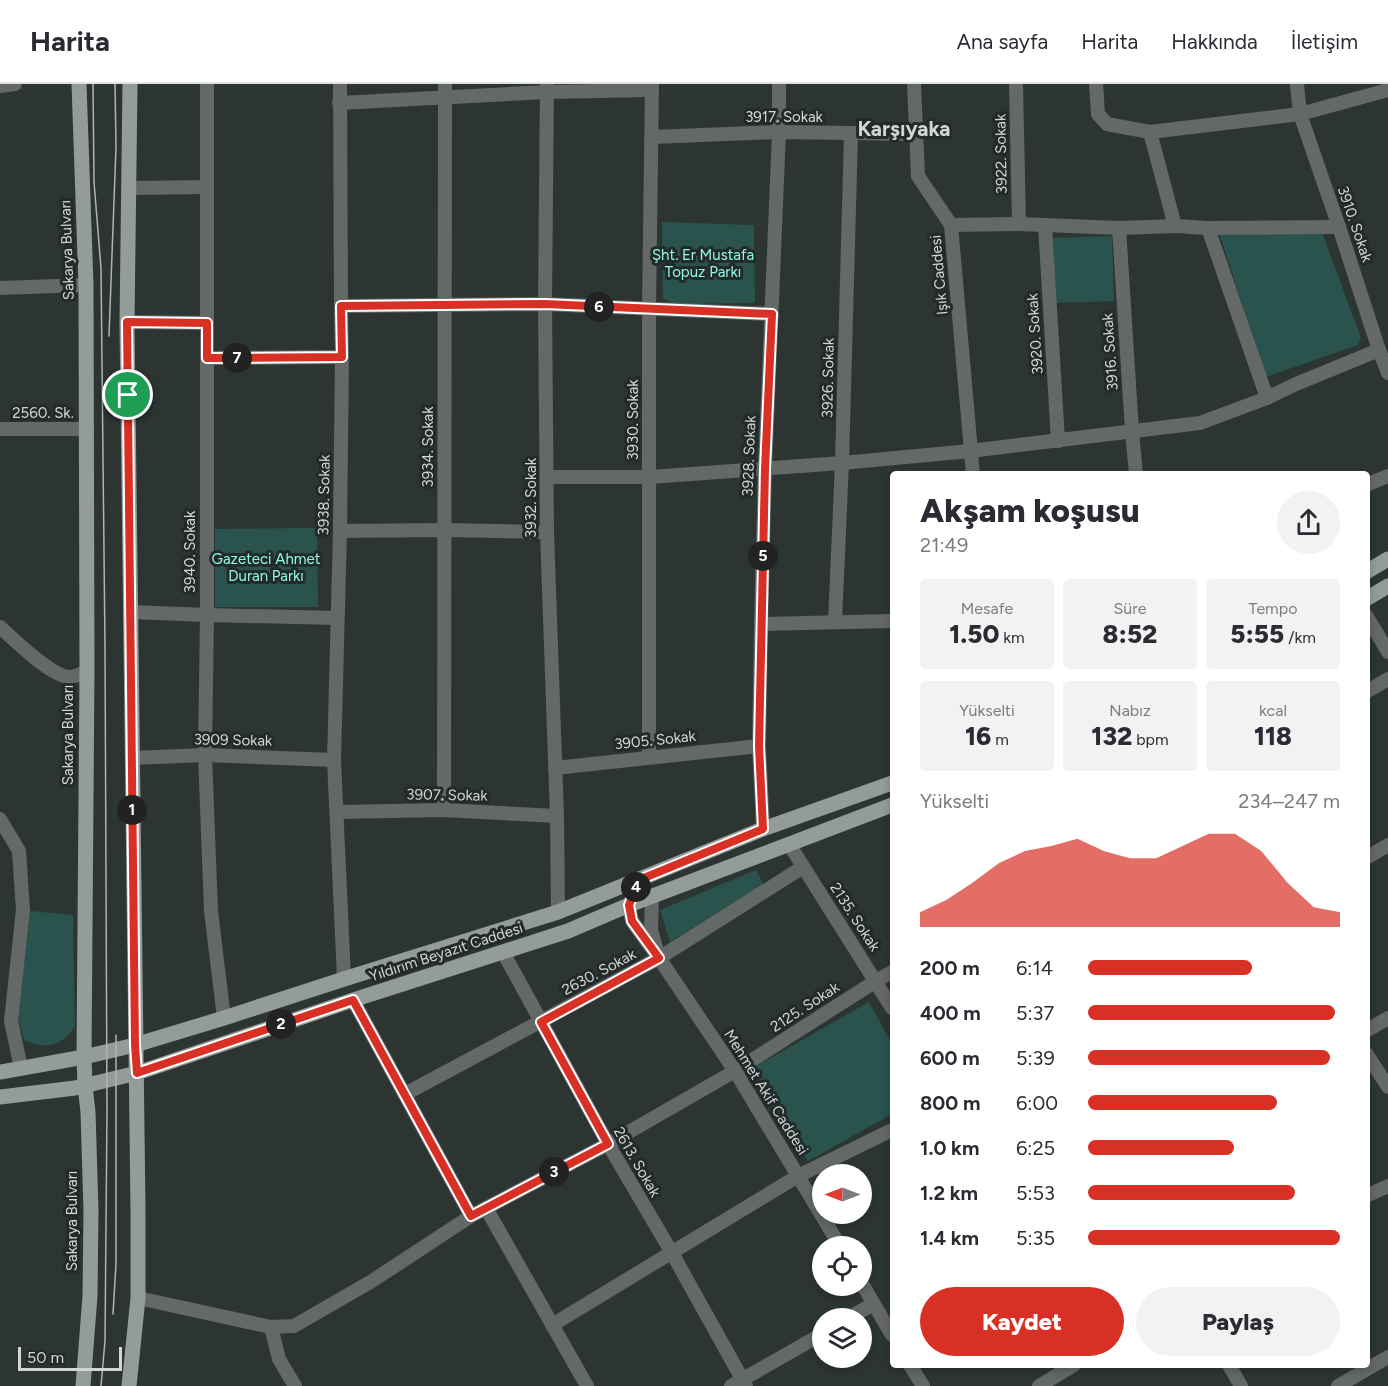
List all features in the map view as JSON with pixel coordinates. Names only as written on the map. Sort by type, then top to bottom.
[{"type":"main road","name":"Sakarya Bulvarı","points":[[79,84],[86,285],[87,429],[84,1057],[91,1211],[90,1296],[83,1386]]},
{"type":"main road","points":[[129,1386],[138,1298],[127,322],[130,84]]},
{"type":"main road","points":[[1370,570],[1388,559]]},
{"type":"main road","points":[[1370,597],[1388,586]]},
{"type":"main road","name":"Yıldırım Beyazıt Caddesi","points":[[0,1072],[135,1045],[558,912],[763,829],[890,784]]},
{"type":"main road","name":"Yıldırım Beyazıt Caddesi","points":[[0,1097],[85,1086],[137,1073],[567,931],[629,905],[890,806]]},
{"type":"street","points":[[0,86],[15,84]]},
{"type":"street","name":"3940. Sokak","points":[[207,84],[205,754],[211,911],[224,1018]]},
{"type":"street","name":"3938. Sokak","points":[[340,84],[342,357],[334,759],[344,979]]},
{"type":"street","name":"3928. Sokak","points":[[763,829],[759,746],[761,624],[779,84]]},
{"type":"street","name":"Işık Caddesi","points":[[914,84],[918,176],[951,225],[973,471]]},
{"type":"street","name":"3922. Sokak","points":[[1016,84],[1019,224]]},
{"type":"street","points":[[1096,84],[1098,114],[1107,124],[1150,132],[1300,114],[1388,90]]},
{"type":"street","name":"3910. Sokak","points":[[1297,84],[1300,114],[1388,373]]},
{"type":"street","points":[[339,103],[445,90],[652,87]]},
{"type":"street","name":"3930. Sokak","points":[[649,757],[649,309],[652,87]]},
{"type":"street","name":"3932. Sokak","points":[[547,88],[545,304],[547,532],[558,912]]},
{"type":"street","name":"3934. Sokak","points":[[444,810],[445,90]]},
{"type":"street","name":"3917. Sokak","points":[[652,137],[779,132],[916,134]]},
{"type":"street","points":[[1150,132],[1175,226]]},
{"type":"street","name":"3926. Sokak","points":[[836,622],[851,134]]},
{"type":"street","points":[[130,188],[207,187]]},
{"type":"street","points":[[951,225],[1019,224],[1119,228],[1340,227]]},
{"type":"street","name":"3920. Sokak","points":[[1045,225],[1058,441]]},
{"type":"street","name":"3916. Sokak","points":[[1119,228],[1136,471]]},
{"type":"street","points":[[1208,228],[1267,398]]},
{"type":"street","points":[[0,288],[86,285]]},
{"type":"street","points":[[341,306],[545,304],[772,314]]},
{"type":"street","points":[[127,322],[207,323]]},
{"type":"street","points":[[547,477],[650,477],[842,463],[970,451],[1200,423],[1267,398],[1379,350]]},
{"type":"street","points":[[207,358],[342,357]]},
{"type":"street","name":"2560. Sk.","points":[[0,429],[87,429]]},
{"type":"street","points":[[1370,483],[1388,476]]},
{"type":"street","points":[[340,531],[547,532]]},
{"type":"street","points":[[130,612],[337,618]]},
{"type":"street","points":[[761,624],[890,621]]},
{"type":"street","points":[[1370,622],[1388,652]]},
{"type":"street","points":[[0,627],[49,669],[60,675],[70,677],[87,671]]},
{"type":"street","points":[[1370,690],[1388,679]]},
{"type":"street","name":"3905. Sokak","points":[[555,768],[759,746]]},
{"type":"street","name":"3909 Sokak","points":[[132,758],[205,754],[334,759]]},
{"type":"street","name":"3907. Sokak","points":[[337,812],[444,810],[557,816]]},
{"type":"street","points":[[0,819],[20,851],[23,910],[11,1021],[21,1068]]},
{"type":"street","name":"2135. Sokak","points":[[789,844],[890,1005]]},
{"type":"street","points":[[1370,856],[1388,845]]},
{"type":"street","name":"2630. Sokak","points":[[405,1094],[659,958],[803,867]]},
{"type":"street","points":[[629,905],[639,880]]},
{"type":"street","points":[[652,897],[651,930],[659,958]]},
{"type":"street","name":"Mehmet Akif Caddesi","points":[[629,905],[632,921],[735,1071],[834,1236]]},
{"type":"street","name":"2613. Sokak","points":[[503,952],[608,1144],[672,1253],[740,1384]]},
{"type":"street","name":"2125. Sokak","points":[[271,1327],[294,1326],[372,1281],[471,1216],[608,1144],[735,1071],[890,973]]},
{"type":"street","points":[[0,988],[15,986]]},
{"type":"street","points":[[353,1000],[471,1216]]},
{"type":"street","points":[[1370,1029],[1388,1018]]},
{"type":"street","points":[[1370,1059],[1388,1087]]},
{"type":"street","points":[[552,1325],[798,1176],[890,1131]]},
{"type":"street","points":[[1370,1194],[1388,1186]]},
{"type":"street","points":[[486,1208],[587,1386]]},
{"type":"street","points":[[869,1296],[890,1332]]},
{"type":"street","points":[[138,1298],[271,1327],[279,1359],[294,1386]]},
{"type":"street","points":[[867,1308],[874,1304]]},
{"type":"street","points":[[740,1384],[812,1340]]},
{"type":"street","points":[[1338,1386],[1387,1361]]},
{"type":"street","points":[[912,1368],[923,1386]]},
{"type":"street","points":[[1039,1386],[1069,1368]]},
{"type":"street","points":[[1231,1368],[1241,1386]]},
{"type":"green space","name":"Şht. Er Mustafa Topuz Parkı","points":[[662,222],[754,225],[755,303],[677,304],[663,299]]},
{"type":"green space","points":[[1322,232],[1361,338],[1358,345],[1266,377],[1219,233]]},
{"type":"green space","points":[[1112,236],[1114,301],[1055,303],[1053,238]]},
{"type":"green space","name":"Gazeteci Ahmet Duran Parkı","points":[[317,528],[318,607],[215,607],[215,529]]},
{"type":"green space","points":[[756,870],[763,884],[670,942],[660,910]]},
{"type":"green space","points":[[30,911],[73,915],[75,1027],[61,1041],[47,1045],[33,1044],[24,1040],[18,1017]]},
{"type":"green space","points":[[869,1002],[890,1040],[890,1115],[808,1161],[751,1069]]},
{"type":"tram line","points":[[93,84],[94,182],[101,268],[105,647],[107,1111],[105,1341],[101,1386]]},
{"type":"tram line","points":[[109,336],[116,147],[115,84]]},
{"type":"tram line","points":[[113,1314],[116,1264],[116,1035]]},
{"type":"district","name":"Karşıyaka","points":[[904,129]]},
{"type":"route","points":[[545,304],[772,314],[765,469],[759,746],[763,829],[639,880],[629,905],[632,921],[659,958],[541,1022],[608,1144],[471,1216],[353,1000],[137,1073],[128,395],[127,322],[207,323],[207,358],[342,357],[341,306],[545,304]]}]
